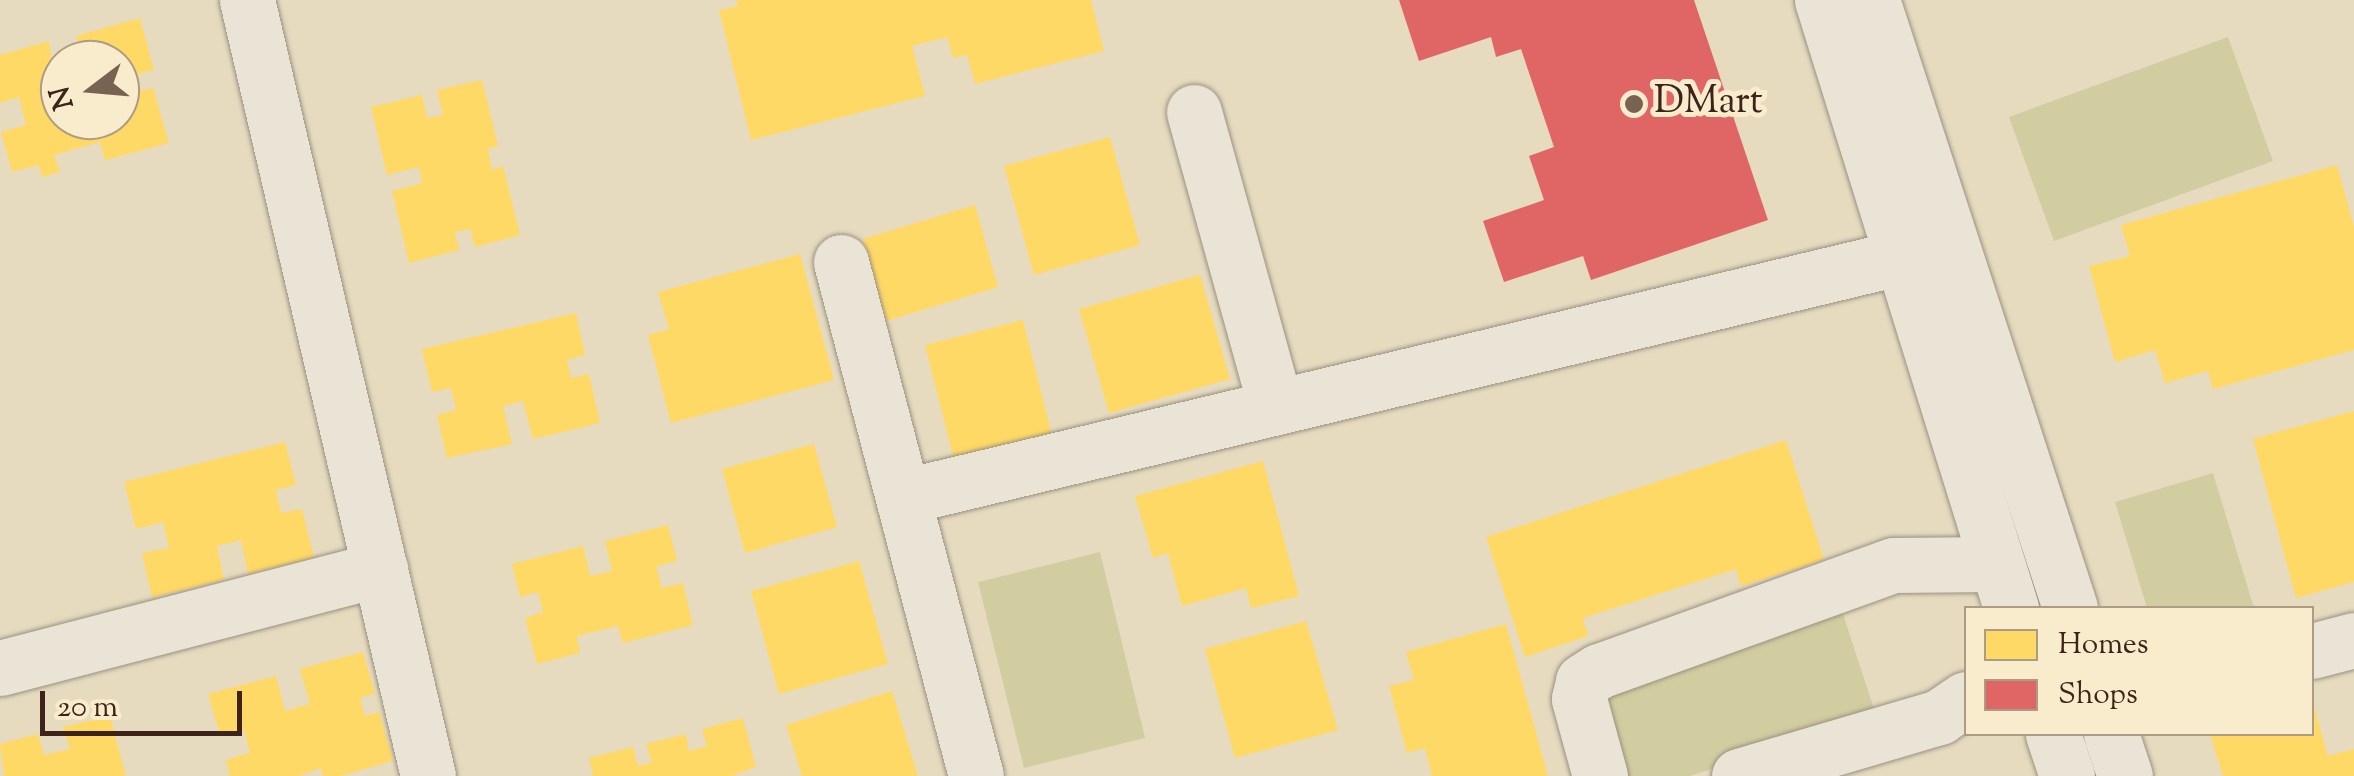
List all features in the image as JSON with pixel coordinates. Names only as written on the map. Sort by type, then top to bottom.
[{"type":"street","points":[[247,0],[428,776]]},
{"type":"street","points":[[1600,776],[1579,700],[1583,681],[1599,671],[1894,565],[2003,586],[1822,0]]},
{"type":"street","points":[[1872,0],[2069,606]]},
{"type":"street","points":[[1194,112],[1274,404]]},
{"type":"street","points":[[906,496],[1274,404],[1902,258]]},
{"type":"street","points":[[841,262],[906,496],[976,776]]},
{"type":"street","points":[[0,668],[380,570]]},
{"type":"street","points":[[2314,650],[2354,640]]},
{"type":"street","points":[[1739,776],[1939,717],[1964,700]]},
{"type":"street","points":[[2054,736],[2067,776]]},
{"type":"street","points":[[2112,736],[2125,776]]},
{"type":"shaded area","points":[[2228,37],[2273,161],[2054,241],[2009,117]]},
{"type":"shaded area","points":[[2213,473],[2253,606],[2146,606],[2115,502]]},
{"type":"shaded area","points":[[1100,552],[1145,738],[1024,768],[978,582]]},
{"type":"shaded area","points":[[1842,611],[1876,715],[1690,776],[1614,776],[1587,695]]},
{"type":"building: Homes","points":[[736,0],[1091,0],[1104,51],[975,84],[967,55],[953,58],[947,37],[912,46],[925,96],[751,140],[719,10],[738,6]]},
{"type":"building: Homes","points":[[140,18],[154,70],[140,74],[140,40],[77,40],[76,36]]},
{"type":"building: Homes","points":[[40,44],[40,140],[140,140],[140,85],[141,91],[153,88],[169,143],[105,160],[100,142],[54,155],[60,172],[42,177],[39,165],[12,172],[1,132],[26,125],[19,97],[0,103],[0,55]]},
{"type":"building: Homes","points":[[482,80],[498,146],[488,149],[492,170],[503,166],[520,235],[475,247],[470,229],[455,232],[459,250],[409,263],[392,191],[422,183],[419,167],[387,175],[371,107],[422,95],[427,118],[443,115],[437,90]]},
{"type":"building: Homes","points":[[1110,137],[1140,245],[1034,275],[1004,166]]},
{"type":"building: Homes","points":[[2337,165],[2354,227],[2354,350],[2213,389],[2208,371],[2165,383],[2155,350],[2115,362],[2089,266],[2130,256],[2121,225]]},
{"type":"building: Homes","points":[[975,205],[998,287],[886,321],[863,239]]},
{"type":"building: Homes","points":[[800,254],[834,380],[671,423],[648,335],[669,329],[658,292]]},
{"type":"building: Homes","points":[[1200,275],[1230,379],[1109,413],[1079,309]]},
{"type":"building: Homes","points":[[576,313],[585,355],[567,360],[571,378],[589,374],[600,423],[533,439],[523,401],[503,406],[512,444],[447,458],[437,415],[456,410],[451,388],[432,392],[422,349]]},
{"type":"building: Homes","points":[[1023,320],[1052,435],[954,460],[925,345]]},
{"type":"building: Homes","points":[[2354,411],[2354,582],[2296,598],[2253,439]]},
{"type":"building: Homes","points":[[1786,440],[1824,560],[1741,586],[1736,569],[1583,618],[1588,636],[1525,657],[1486,537]]},
{"type":"building: Homes","points":[[285,442],[296,485],[276,490],[281,513],[302,509],[314,558],[248,574],[241,540],[217,546],[224,580],[152,597],[142,553],[169,548],[163,522],[136,529],[124,482]]},
{"type":"building: Homes","points":[[814,444],[837,527],[745,553],[722,469]]},
{"type":"building: Homes","points":[[1263,461],[1299,596],[1251,608],[1246,588],[1182,606],[1168,553],[1153,558],[1135,496]]},
{"type":"building: Homes","points":[[668,525],[677,561],[656,566],[662,588],[683,583],[693,625],[623,643],[618,626],[577,636],[580,653],[537,664],[525,618],[543,612],[538,592],[520,597],[512,564],[583,546],[590,576],[612,571],[605,541]]},
{"type":"building: Homes","points":[[859,561],[888,664],[779,694],[751,591]]},
{"type":"building: Homes","points":[[1306,621],[1338,730],[1235,758],[1205,649]]},
{"type":"building: Homes","points":[[1506,624],[1548,776],[1432,776],[1425,748],[1407,753],[1389,686],[1414,680],[1406,652]]},
{"type":"building: Homes","points":[[363,652],[375,693],[360,698],[365,716],[379,712],[393,761],[340,776],[323,776],[320,768],[299,776],[230,776],[226,760],[250,753],[244,729],[220,735],[208,694],[276,676],[285,711],[310,704],[300,669]]},
{"type":"building: Homes","points":[[892,691],[918,776],[802,776],[786,725]]},
{"type":"building: Homes","points":[[2314,707],[2328,756],[2354,749],[2354,776],[2223,776],[2211,736],[2314,736]]},
{"type":"building: Homes","points":[[110,716],[126,776],[4,776],[0,744],[38,734],[44,755],[70,749],[63,727]]},
{"type":"building: Homes","points":[[743,718],[756,767],[732,776],[593,776],[589,758],[633,747],[638,766],[652,762],[646,744],[686,734],[689,751],[707,746],[702,729]]},
{"type":"building: Shops","name":"DMart","points":[[1399,0],[1694,0],[1768,220],[1591,280],[1583,256],[1504,282],[1483,221],[1544,200],[1529,156],[1554,147],[1521,49],[1496,57],[1491,37],[1419,61]]},
{"type":"place","name":"DMart","points":[[1634,104]]}]
